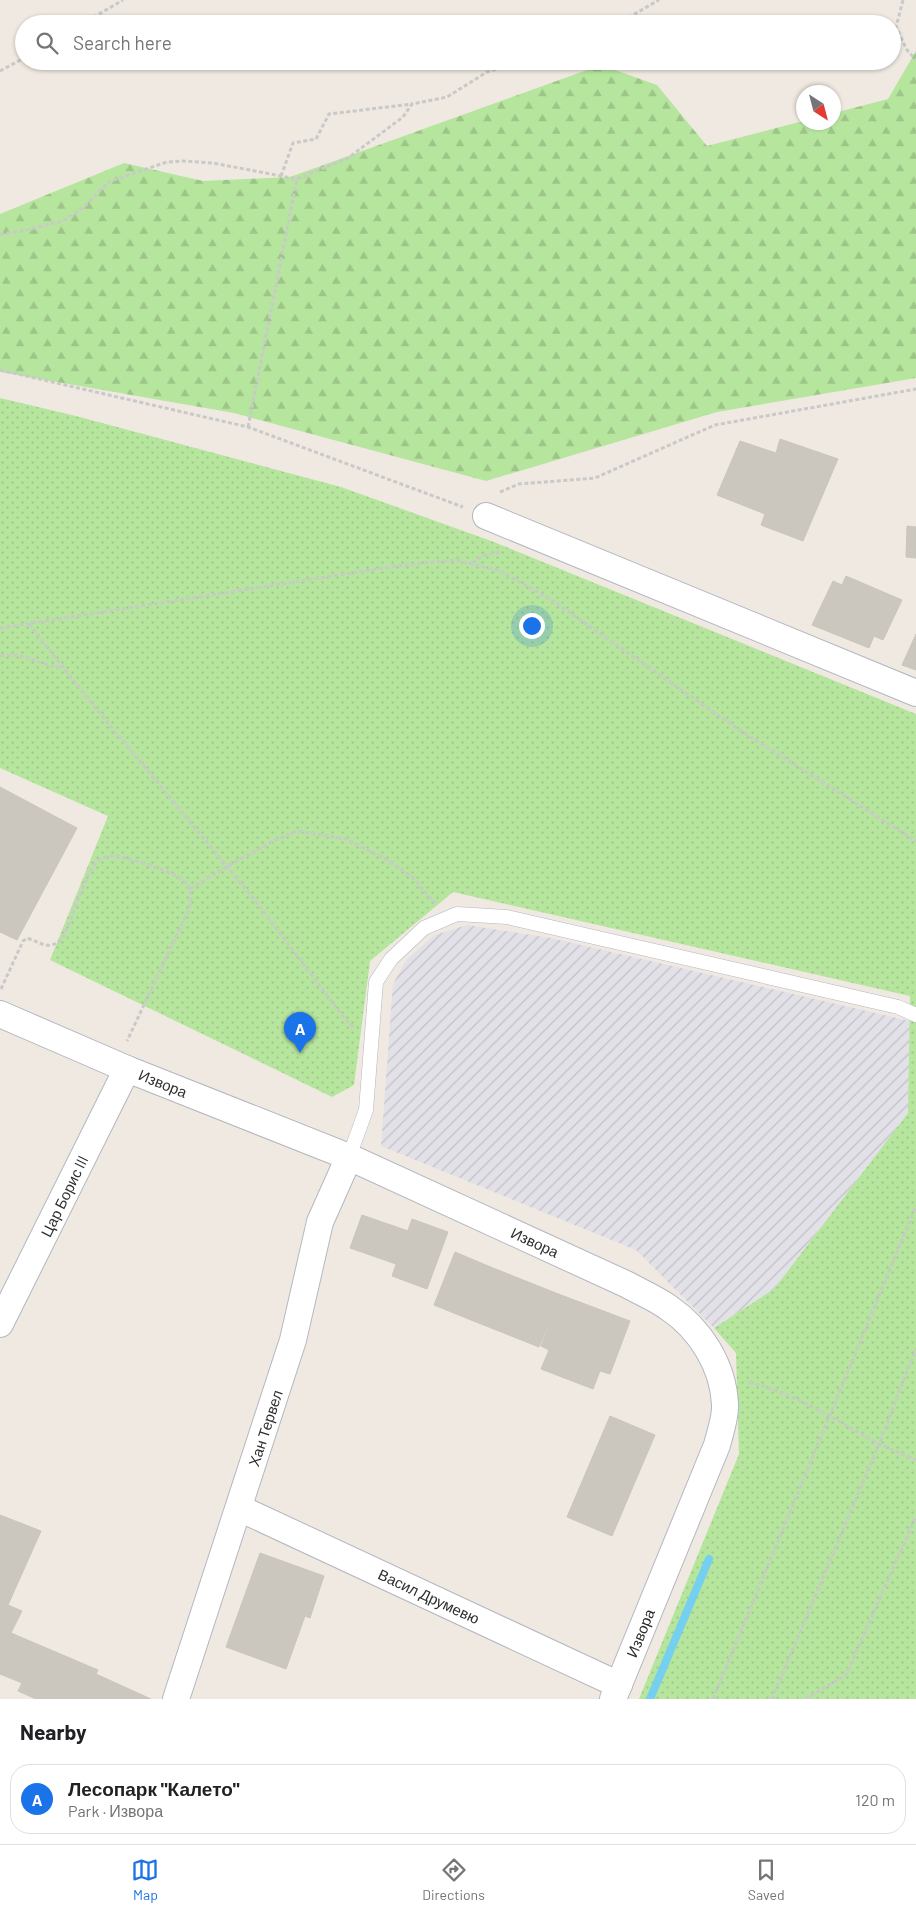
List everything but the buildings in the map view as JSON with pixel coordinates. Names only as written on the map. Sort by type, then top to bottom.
[{"type":"street","points":[[486,516],[916,693]]},
{"type":"street","name":"Извора","points":[[0,1014],[121,1066],[350,1156],[628,1285],[669,1307],[706,1343],[719,1375],[725,1405],[717,1446],[616,1692]]},
{"type":"street","name":"Цар Борис III","points":[[0,1324],[121,1066]]},
{"type":"street","name":"Хан Тервел","points":[[176,1699],[293,1340],[320,1222],[350,1156]]},
{"type":"street","name":"Васил Друмевю","points":[[239,1508],[616,1692]]},
{"type":"lane","points":[[350,1156],[366,1110],[376,982],[391,959],[424,928],[457,914],[507,917],[898,1007],[916,1015]]},
{"type":"path","points":[[97,15],[123,0]]},
{"type":"path","points":[[632,15],[659,0]]},
{"type":"path","points":[[899,15],[903,0]]},
{"type":"path","points":[[901,37],[907,50],[916,60]]},
{"type":"path","points":[[0,72],[15,63]]},
{"type":"path","points":[[282,176],[293,144],[316,139],[329,114],[412,104],[447,97],[487,72],[494,70]]},
{"type":"path","points":[[0,234],[22,231],[63,221],[84,207],[108,182],[167,162],[213,163],[297,180],[348,158],[403,117],[412,104]]},
{"type":"path","points":[[248,427],[297,180]]},
{"type":"path","points":[[0,370],[248,427],[486,516],[494,494],[519,484],[595,478],[715,425],[916,389]]},
{"type":"path","points":[[0,628],[396,566],[455,560],[472,563],[500,572],[550,599],[738,730],[916,841]]},
{"type":"path","points":[[29,624],[254,899],[345,1020],[356,1030],[372,1035]]},
{"type":"path","points":[[0,656],[12,654],[28,657],[38,663],[51,667],[63,667]]},
{"type":"path","points":[[190,889],[226,867],[297,831],[346,839],[389,861],[412,877],[432,898],[443,919]]},
{"type":"path","points":[[0,992],[23,941],[27,938],[47,946],[55,945],[62,938],[91,869],[100,859],[116,856],[172,873],[183,879],[190,889],[192,898],[185,920],[121,1066]]},
{"type":"path","points":[[713,1699],[916,1206]]},
{"type":"path","points":[[772,1699],[879,1444],[916,1350]]},
{"type":"path","points":[[719,1375],[766,1386],[830,1415],[879,1444],[916,1460]]},
{"type":"path","points":[[805,1699],[846,1675],[916,1516]]},
{"type":"shaded area","points":[[467,925],[551,938],[910,1021],[908,1113],[774,1289],[714,1328],[636,1250],[381,1146],[393,984],[407,959],[435,935]]},
{"type":"green space","points":[[916,51],[916,378],[717,412],[486,481],[234,413],[0,372],[0,214],[124,163],[203,181],[290,177],[587,70],[615,70],[657,85],[707,146],[796,123],[796,130],[841,130],[841,111],[888,99]]},
{"type":"green space","points":[[0,398],[76,416],[341,487],[494,542],[916,714],[916,1699],[639,1699],[739,1454],[736,1353],[714,1328],[774,1289],[908,1113],[910,996],[453,892],[370,961],[354,1085],[332,1097],[50,960],[108,816],[0,768]]},
{"type":"waterway","points":[[650,1699],[709,1559]]},
{"type":"place","name":"Лесопарк \"Калето\"","points":[[300,1053]]}]
